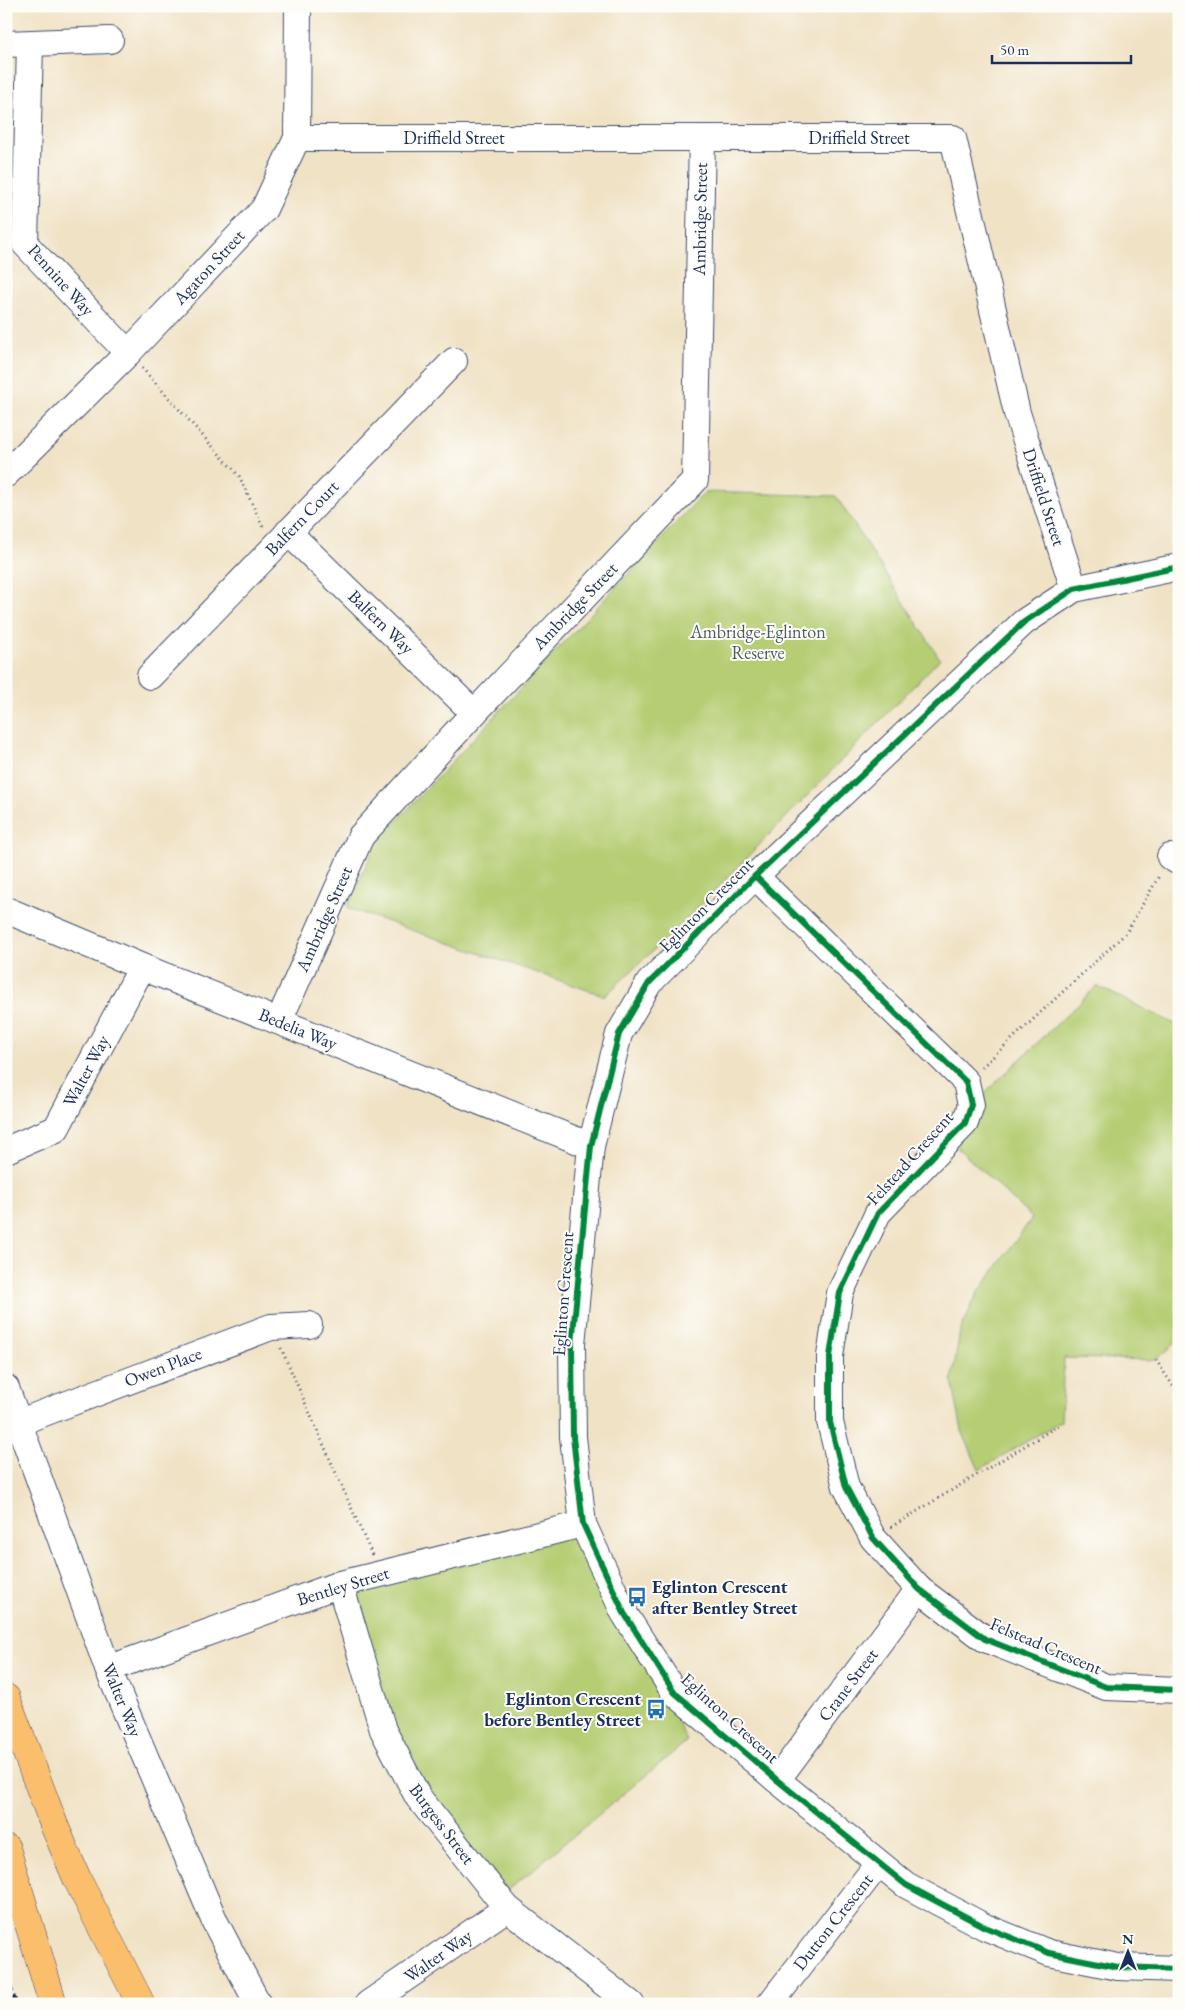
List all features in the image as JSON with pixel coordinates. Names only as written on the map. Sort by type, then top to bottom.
[{"type":"highway","points":[[6,1698],[54,1825],[78,1881],[141,2004]]},
{"type":"highway","points":[[6,1848],[53,2004]]},
{"type":"street","name":"Agaton Street","points":[[6,474],[128,353],[264,209],[297,138],[298,6]]},
{"type":"street","name":"Pennine Way","points":[[110,40],[18,44],[25,244],[128,353]]},
{"type":"street","name":"Driffield Street","points":[[297,138],[953,138],[1016,413],[1074,589]]},
{"type":"street","name":"Ambridge Street","points":[[279,1021],[361,836],[474,713],[695,480],[702,138]]},
{"type":"street","name":"Balfern Court","points":[[150,676],[454,361]]},
{"type":"street","name":"Balfern Way","points":[[281,540],[474,713]]},
{"type":"street","name":"Eglinton Crescent","points":[[1179,567],[1074,589],[1024,622],[755,876],[649,983],[618,1034],[591,1146],[572,1344],[573,1437],[584,1524],[624,1613],[674,1692],[776,1780],[906,1885],[985,1928],[1049,1953],[1118,1967],[1179,1969]]},
{"type":"street","points":[[755,876],[966,1082]]},
{"type":"street","name":"Bedelia Way","points":[[6,910],[142,967],[591,1146]]},
{"type":"street","name":"Walter Way","points":[[6,1150],[56,1129],[142,967]]},
{"type":"street","name":"Felstead Crescent","points":[[966,1082],[971,1105],[965,1123],[878,1213],[840,1294],[830,1356],[830,1422],[846,1487],[872,1538],[919,1589],[985,1639],[1106,1687],[1179,1690]]},
{"type":"street","name":"Owen Place","points":[[20,1422],[272,1326],[309,1325]]},
{"type":"street","name":"Walter Way","points":[[6,1388],[20,1422],[108,1669],[214,1922],[258,2004]]},
{"type":"street","name":"Bentley Street","points":[[108,1669],[340,1584],[584,1524]]},
{"type":"street","name":"Burgess Street","points":[[340,1584],[382,1730],[418,1797],[507,1908],[631,2004]]},
{"type":"street","name":"Crane Street","points":[[776,1780],[919,1589]]},
{"type":"street","name":"Dutton Crescent","points":[[770,2004],[878,1864]]},
{"type":"street","name":"Walter Way","points":[[368,2004],[507,1908]]},
{"type":"path","points":[[128,353],[239,476],[281,540]]},
{"type":"path","points":[[966,1082],[1126,933],[1174,859]]},
{"type":"path","points":[[272,1326],[380,1574]]},
{"type":"path","points":[[1156,1360],[1179,1395]]},
{"type":"path","points":[[872,1538],[1061,1424]]},
{"type":"green space","name":"Ambridge-Eglinton Reserve","points":[[705,492],[836,496],[940,659],[698,908],[605,996],[347,908],[376,843]]},
{"type":"green space","points":[[1097,986],[1179,1026],[1179,1340],[1156,1360],[1064,1358],[1061,1421],[979,1470],[962,1431],[952,1380],[960,1331],[977,1294],[1032,1218],[948,1139],[989,1089]]},
{"type":"green space","points":[[583,1524],[687,1741],[499,1898],[418,1797],[340,1584]]},
{"type":"railway","points":[[6,1973],[16,2004]]},
{"type":"cycle path","points":[[1179,567],[1074,589],[1024,622],[755,876],[649,983],[619,1034],[591,1146],[572,1344],[573,1437],[583,1524],[624,1613],[674,1692],[777,1780],[906,1885],[985,1927],[1049,1953],[1118,1967],[1179,1969]]},
{"type":"cycle path","points":[[755,876],[966,1082],[971,1105],[965,1123],[878,1213],[840,1293],[830,1356],[830,1422],[846,1487],[873,1538],[919,1589],[985,1639],[1106,1687],[1179,1690]]},
{"type":"place","name":"Eglinton Crescent after Bentley Street","points":[[637,1597]]},
{"type":"place","name":"Eglinton Crescent before Bentley Street","points":[[656,1709]]}]
